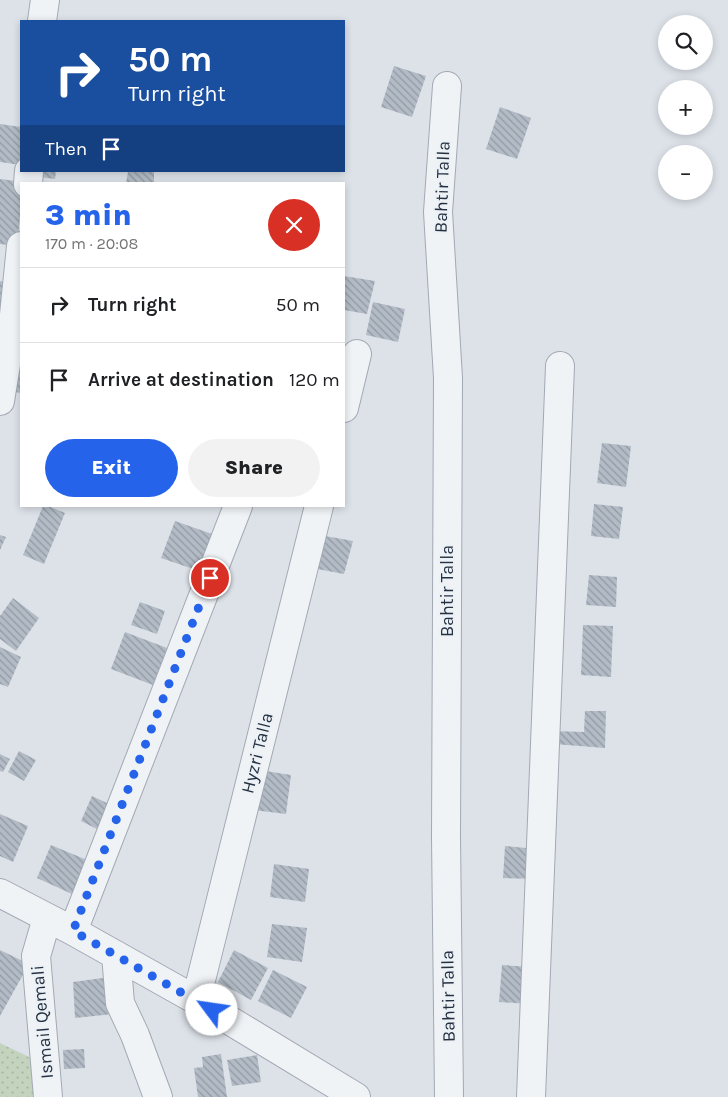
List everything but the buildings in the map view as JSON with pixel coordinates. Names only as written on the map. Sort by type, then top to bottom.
[{"type":"street","points":[[42,20],[45,0]]},
{"type":"street","name":"Bahtir Talla","points":[[447,86],[438,212],[448,378],[446,838],[449,1097]]},
{"type":"street","points":[[0,401],[14,315],[20,256]]},
{"type":"street","points":[[345,404],[357,354]]},
{"type":"street","points":[[531,1097],[560,366]]},
{"type":"street","points":[[73,931],[238,507]]},
{"type":"street","name":"Hyzri Talla","points":[[196,1000],[319,507]]},
{"type":"street","points":[[0,893],[73,931],[196,1000],[356,1097]]},
{"type":"street","name":"Ismail Qemali","points":[[48,918],[36,956],[48,1097]]},
{"type":"street","points":[[116,956],[120,1003],[135,1036],[158,1097]]},
{"type":"green space","points":[[0,1043],[31,1058],[36,1097],[0,1097]]},
{"type":"route","points":[[210,578],[73,931],[212,1010]]}]
